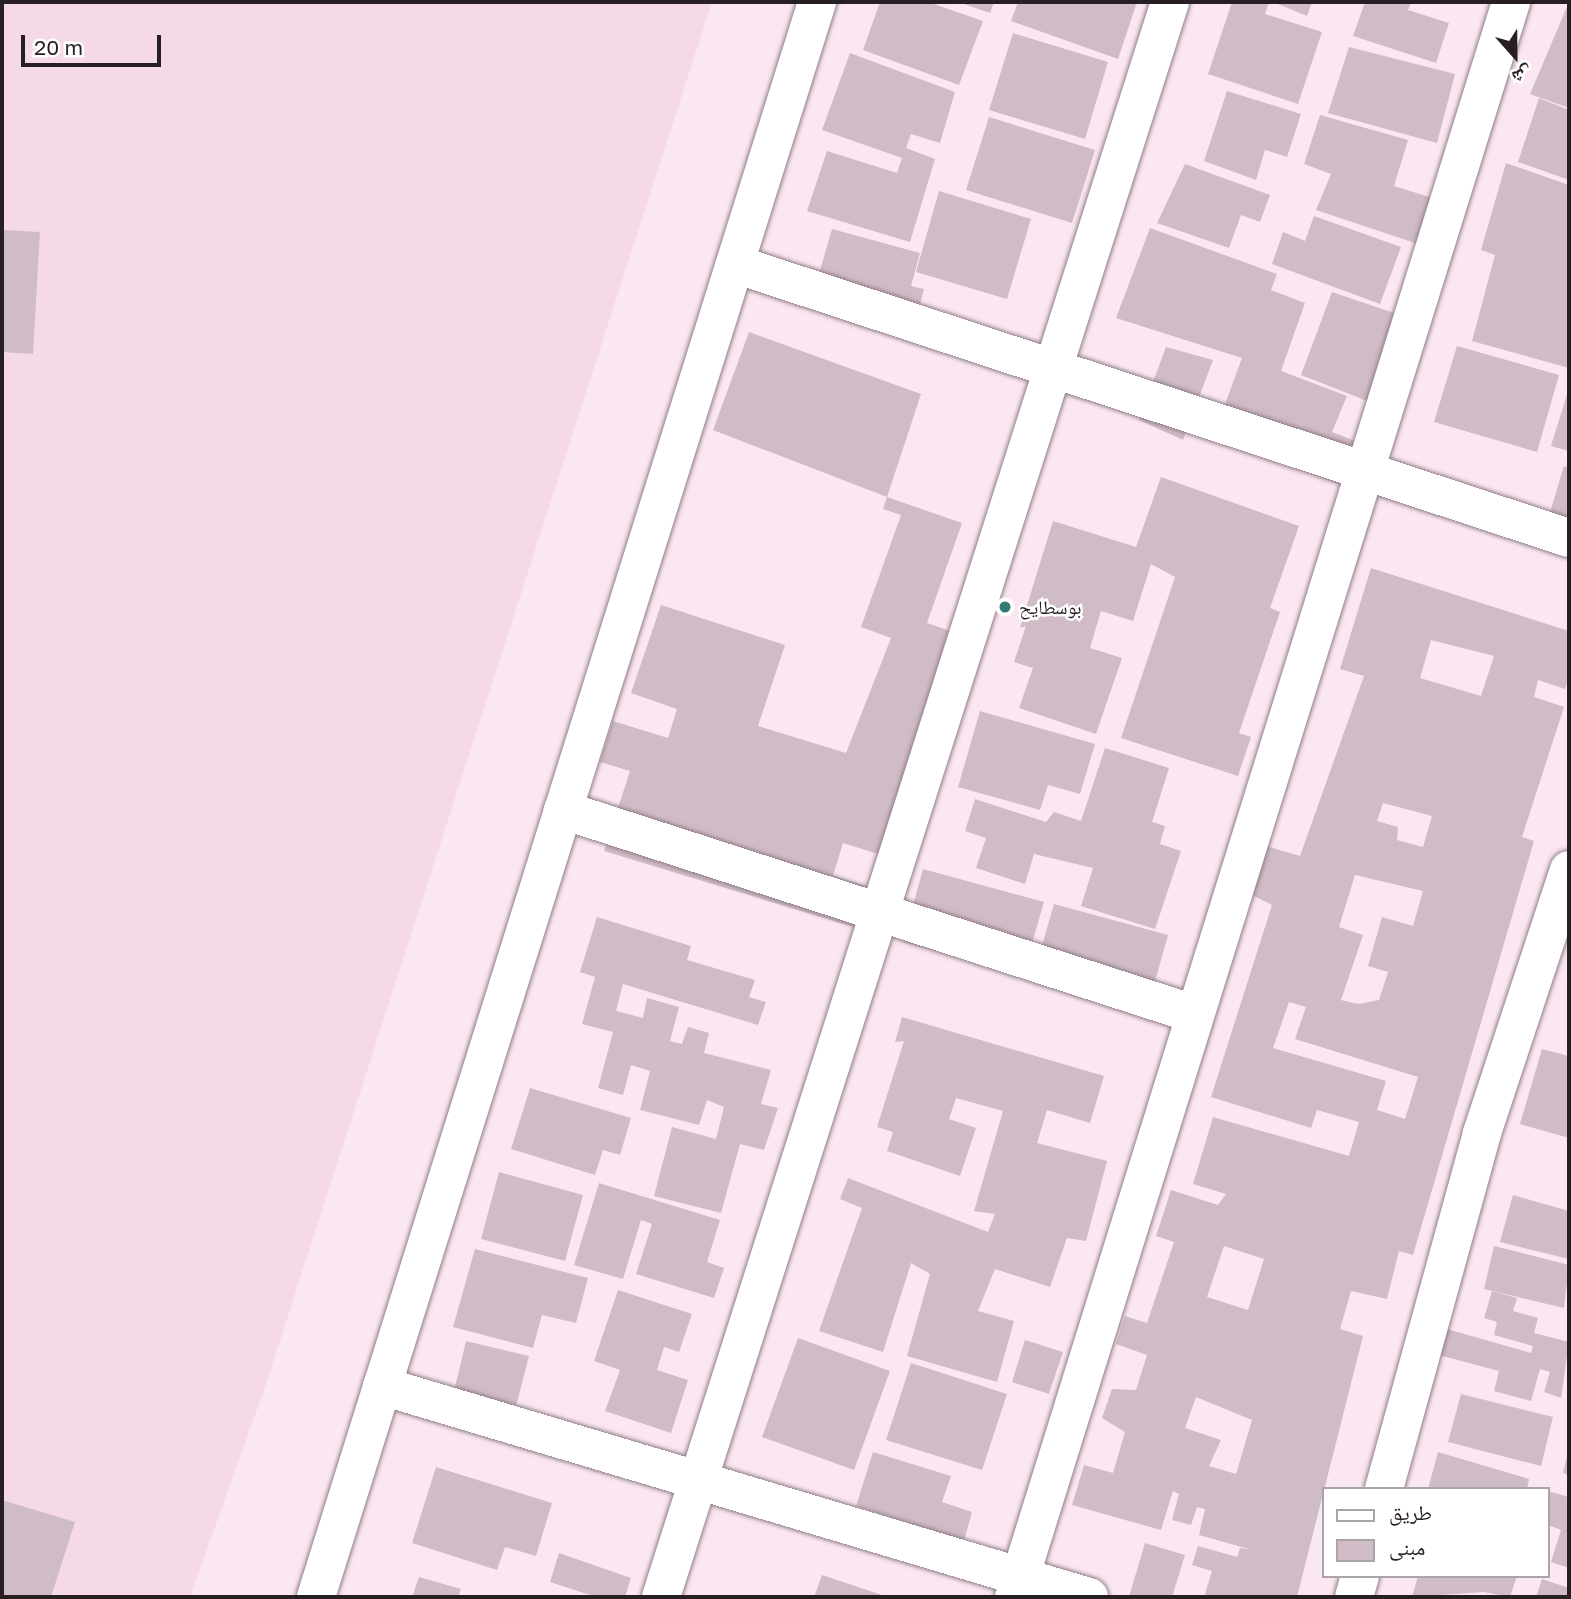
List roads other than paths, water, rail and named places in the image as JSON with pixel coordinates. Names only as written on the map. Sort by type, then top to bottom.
[{"type":"street","points":[[316,1597],[817,2]]},
{"type":"street","points":[[661,1597],[1170,2]]},
{"type":"street","points":[[1017,1587],[1191,1013],[1367,472],[1511,2]]},
{"type":"street","points":[[735,264],[1569,538]]},
{"type":"street","points":[[563,810],[1191,1013]]},
{"type":"street","points":[[1385,1487],[1482,1133],[1569,870]]},
{"type":"street","points":[[382,1386],[698,1481],[1017,1587],[1089,1597]]},
{"type":"street","points":[[1354,1597],[1359,1578]]},
{"type":"place","name":"بوسطايح","points":[[1005,607]]}]
